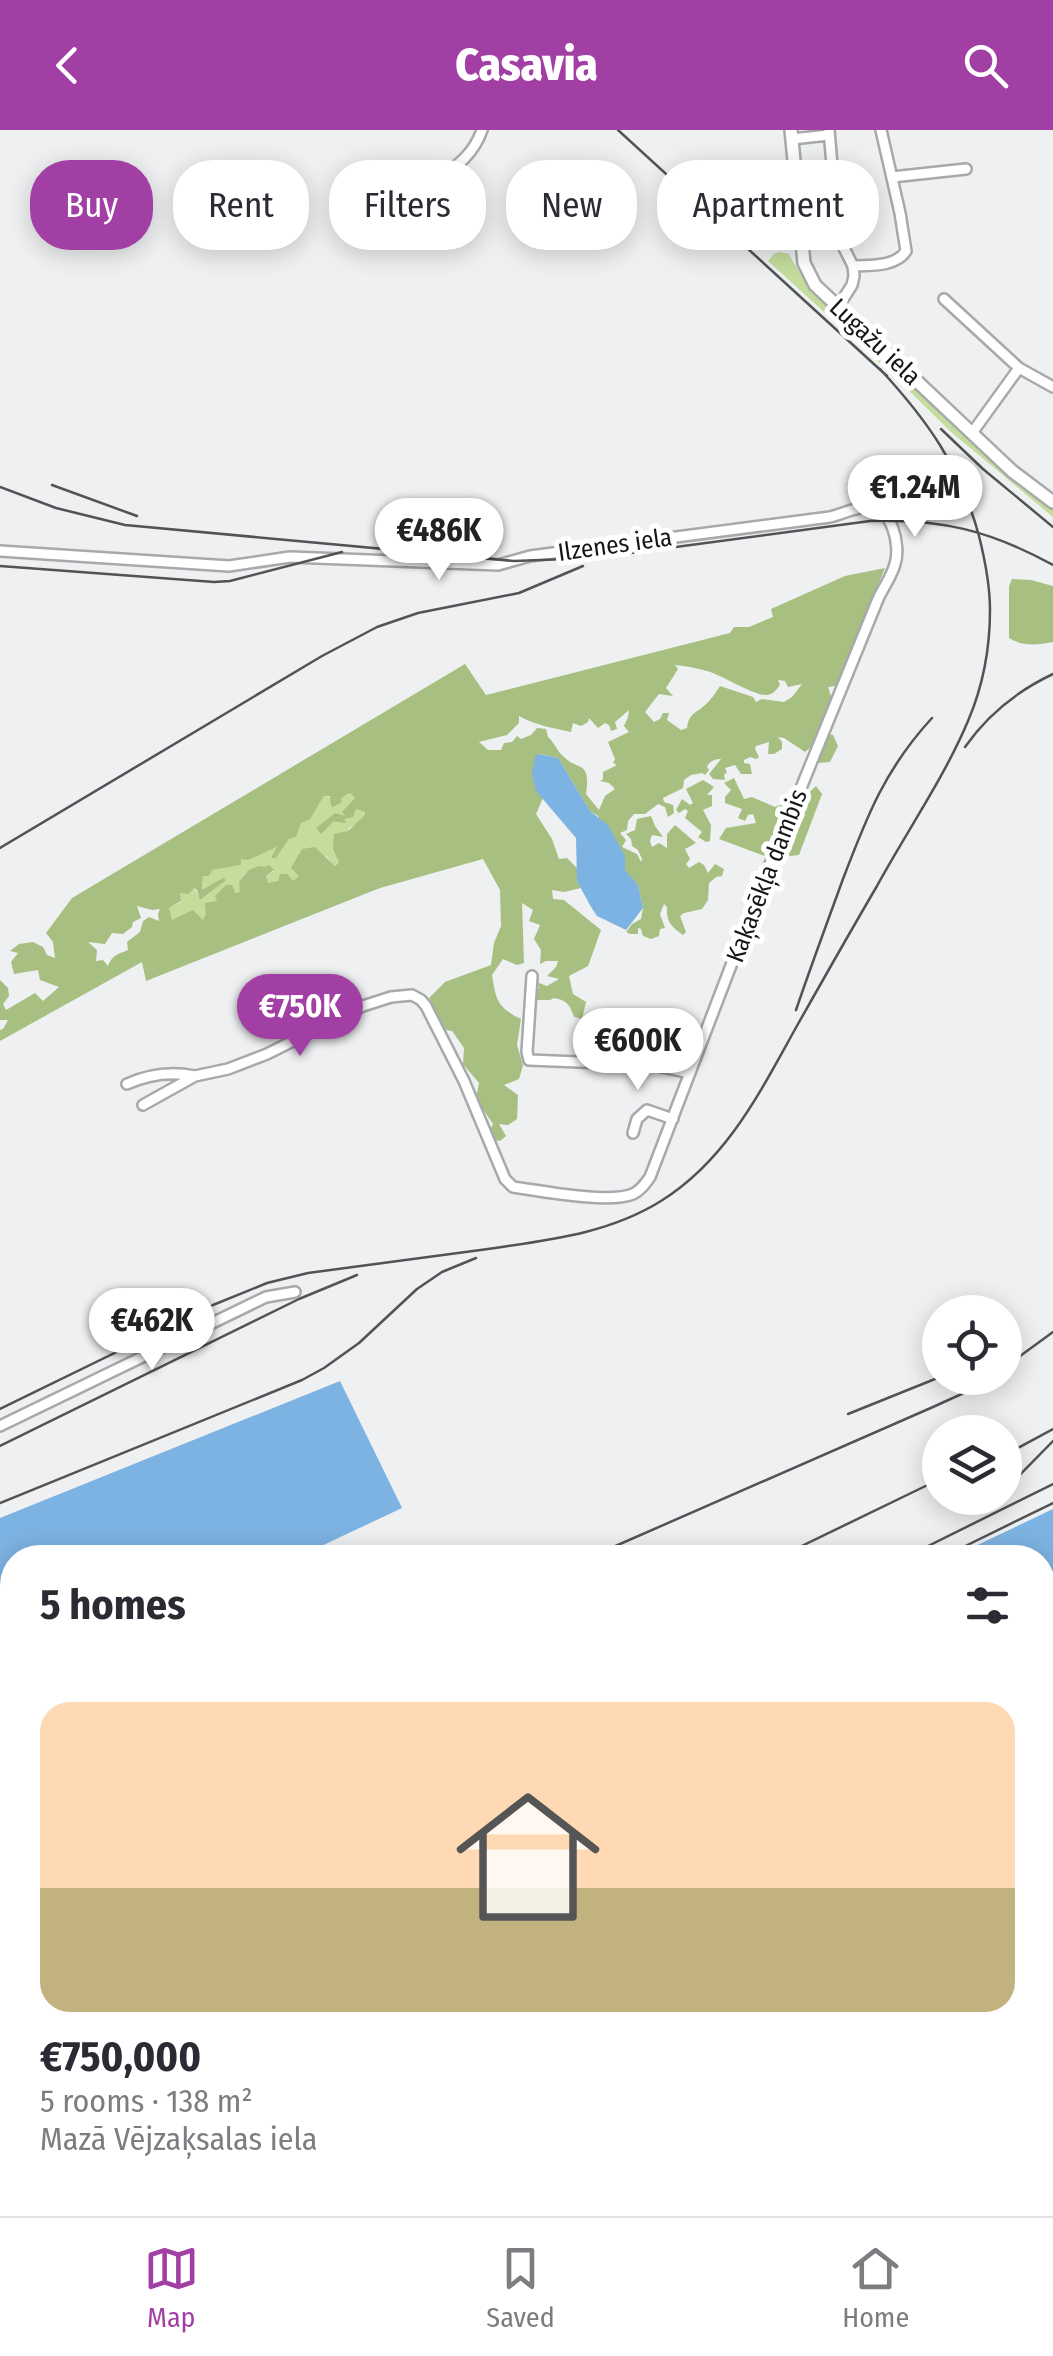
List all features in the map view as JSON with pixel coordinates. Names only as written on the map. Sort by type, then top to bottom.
[{"type":"street","points":[[463,160],[474,150],[482,130]]},
{"type":"street","points":[[852,266],[893,262],[906,250],[881,130]]},
{"type":"street","points":[[792,134],[829,133],[832,160]]},
{"type":"street","name":"Lugažu iela","points":[[792,134],[794,160]]},
{"type":"street","points":[[831,154],[843,152]]},
{"type":"street","points":[[892,177],[966,169]]},
{"type":"street","name":"Lugažu iela","points":[[804,250],[807,271],[815,285],[1012,471],[1053,502]]},
{"type":"street","points":[[838,308],[852,285],[852,266],[845,250]]},
{"type":"street","points":[[944,299],[1019,368],[1053,387]]},
{"type":"street","points":[[972,433],[1019,368]]},
{"type":"street","name":"Ilzenes iela","points":[[0,551],[229,566],[290,558],[498,566],[547,554],[830,517],[870,506]]},
{"type":"street","name":"Kaķasēkļa dambis","points":[[195,1076],[228,1070],[363,1006],[391,997],[412,996],[426,1006],[505,1178],[514,1187],[610,1197],[631,1195],[641,1189],[650,1177],[774,854],[896,562],[890,521],[882,510],[870,506]]},
{"type":"street","points":[[532,976],[529,1060],[653,1065],[690,1073]]},
{"type":"street","points":[[127,1084],[156,1075],[195,1076]]},
{"type":"street","points":[[143,1104],[195,1076]]},
{"type":"street","points":[[633,1132],[637,1119],[647,1110],[672,1119]]},
{"type":"street","points":[[0,1426],[266,1296],[295,1292]]},
{"type":"green space","points":[[780,252],[789,254],[833,312],[988,457],[1053,510],[1053,517],[950,431],[768,261]]},
{"type":"green space","points":[[885,568],[836,686],[828,687],[832,699],[819,732],[833,735],[838,746],[830,762],[818,763],[812,746],[805,752],[778,737],[782,749],[768,754],[769,742],[756,746],[759,757],[744,760],[750,764],[752,774],[741,774],[735,765],[725,768],[725,780],[713,779],[709,774],[721,759],[713,761],[705,775],[691,775],[684,780],[683,788],[663,798],[673,805],[674,813],[668,817],[665,807],[658,804],[645,814],[634,814],[627,830],[620,833],[626,840],[622,847],[637,854],[641,862],[638,850],[626,834],[635,830],[637,819],[651,816],[663,837],[652,835],[652,847],[659,843],[667,848],[667,834],[675,825],[696,843],[685,849],[689,868],[699,862],[708,873],[715,864],[724,869],[722,876],[709,883],[708,900],[702,909],[680,916],[686,932],[683,935],[670,923],[664,904],[660,914],[665,928],[660,929],[659,936],[643,936],[638,928],[638,934],[626,932],[641,919],[638,885],[625,871],[598,816],[590,811],[558,758],[540,754],[534,777],[543,798],[536,814],[559,859],[567,858],[577,868],[581,888],[552,890],[553,899],[564,900],[601,930],[588,966],[569,976],[573,994],[586,1002],[582,1019],[574,1017],[562,1000],[535,1000],[539,987],[536,982],[547,986],[559,979],[547,976],[558,961],[540,964],[541,950],[534,939],[540,925],[529,921],[533,910],[522,903],[524,963],[517,965],[503,959],[492,975],[499,1002],[521,1019],[517,1045],[523,1065],[519,1079],[504,1085],[518,1095],[517,1119],[508,1125],[499,1124],[506,1136],[500,1141],[493,1140],[493,1124],[476,1099],[479,1083],[463,1064],[464,1048],[452,1031],[446,1030],[429,998],[445,982],[491,965],[501,926],[500,890],[483,859],[380,888],[146,981],[142,962],[0,1041],[0,1030],[8,1020],[0,1020],[0,980],[8,988],[9,996],[3,1004],[6,1010],[35,993],[43,1001],[59,987],[40,980],[38,970],[14,974],[11,962],[18,953],[10,951],[19,944],[33,942],[55,958],[53,942],[46,933],[72,898],[465,664],[486,695],[730,633],[734,627],[749,627],[773,617],[771,609],[845,576]],"holes":[[[675,665],[707,671],[761,694],[775,692],[780,685],[778,680],[785,681],[788,687],[802,684],[784,702],[756,702],[753,697],[720,686],[691,717],[687,728],[681,730],[667,720],[669,713],[663,713],[654,722],[645,712],[659,694],[673,696],[666,688],[678,669]],[[629,710],[624,726],[629,732],[608,742],[617,765],[603,772],[600,781],[615,789],[605,796],[599,810],[586,794],[585,771],[561,754],[546,729],[537,728],[521,739],[517,736],[504,743],[501,750],[488,750],[479,742],[507,735],[519,723],[519,716],[571,732],[573,723],[581,726],[589,718],[598,728],[609,725],[611,731],[617,729],[615,722]],[[350,793],[355,798],[342,812],[345,816],[335,813],[316,828],[321,834],[333,822],[346,823],[344,819],[353,817],[356,809],[365,815],[348,831],[334,834],[333,849],[339,862],[335,866],[315,847],[302,849],[291,868],[299,876],[293,881],[287,874],[280,874],[278,881],[268,883],[266,876],[274,870],[269,865],[259,866],[239,881],[240,892],[235,893],[232,885],[226,885],[215,896],[217,901],[205,903],[203,920],[193,910],[172,920],[169,908],[181,901],[180,893],[189,894],[194,888],[200,900],[226,880],[202,890],[203,876],[209,876],[212,870],[241,865],[241,859],[248,860],[277,847],[271,858],[276,858],[289,839],[296,837],[301,823],[310,819],[324,796],[330,796],[333,807],[342,802],[341,798]],[[137,906],[160,909],[159,921],[149,917],[143,921],[140,932],[127,942],[128,950],[113,957],[108,966],[103,960],[96,961],[97,950],[88,942],[105,944],[112,933],[123,934],[141,918]]]},
{"type":"green space","points":[[1012,579],[1053,586],[1053,642],[1030,644],[1009,638]]},
{"type":"green space","points":[[734,778],[744,799],[752,797],[775,807],[785,803],[788,809],[770,858],[719,839],[726,828],[756,823],[753,814],[745,821],[738,818],[742,809],[725,803],[731,790],[724,783]]},
{"type":"green space","points":[[703,780],[714,787],[707,795],[712,795],[712,806],[703,810],[711,825],[710,841],[706,842],[698,837],[702,832],[685,818],[688,811],[676,810],[682,799],[693,803],[686,789]]},
{"type":"green space","points":[[816,786],[822,794],[799,855],[790,856],[783,852],[796,825],[791,819],[797,815],[800,801]]},
{"type":"green space","points":[[350,793],[355,798],[347,816],[356,809],[366,815],[349,828],[339,862],[334,866],[326,856],[292,882],[268,883],[266,876],[274,871],[254,869],[239,881],[241,892],[217,901],[203,921],[171,920],[169,908],[181,902],[179,892],[194,888],[201,899],[225,880],[202,891],[203,876],[212,870],[241,865],[241,859],[278,847],[276,858],[324,796],[341,798]],"holes":[[[335,813],[346,817],[321,833],[316,828]]]},
{"type":"water","points":[[539,754],[558,758],[590,811],[608,825],[625,856],[625,870],[638,885],[643,908],[626,930],[597,916],[577,881],[576,838],[536,791],[532,774]]},
{"type":"water","points":[[340,1381],[402,1508],[323,1545],[0,1545],[0,1518]]},
{"type":"water","points":[[1053,1509],[1053,1545],[977,1545]]},
{"type":"railway","points":[[618,130],[887,376]]},
{"type":"railway","points":[[0,1409],[213,1305],[267,1283],[308,1273],[555,1239],[620,1221],[685,1184],[724,1144],[770,1074],[948,763],[973,708],[985,667],[989,591],[971,511],[940,446],[880,369]]},
{"type":"railway","points":[[941,429],[1053,527]]},
{"type":"railway","points":[[52,485],[137,516]]},
{"type":"railway","points":[[0,487],[56,508],[125,525],[514,561],[593,558],[870,521],[896,521],[943,525],[986,535],[1053,565]]},
{"type":"railway","points":[[0,566],[214,582],[342,552]]},
{"type":"railway","points":[[0,848],[377,627],[418,613],[519,593],[583,566]]},
{"type":"railway","points":[[965,747],[1004,704],[1053,674]]},
{"type":"railway","points":[[796,1010],[869,814],[902,756],[932,718]]},
{"type":"railway","points":[[0,1503],[302,1380],[359,1343],[417,1289],[442,1272],[476,1258]]},
{"type":"railway","points":[[0,1446],[299,1299],[357,1275]]},
{"type":"railway","points":[[1022,1355],[1053,1332]]},
{"type":"railway","points":[[848,1414],[922,1384]]},
{"type":"railway","points":[[618,1545],[959,1395]]},
{"type":"railway","points":[[1022,1446],[1053,1429]]},
{"type":"railway","points":[[1022,1473],[1053,1441]]},
{"type":"railway","points":[[930,1545],[1053,1484]]},
{"type":"railway","points":[[804,1545],[922,1488]]},
{"type":"railway","points":[[967,1545],[1053,1503]]}]
